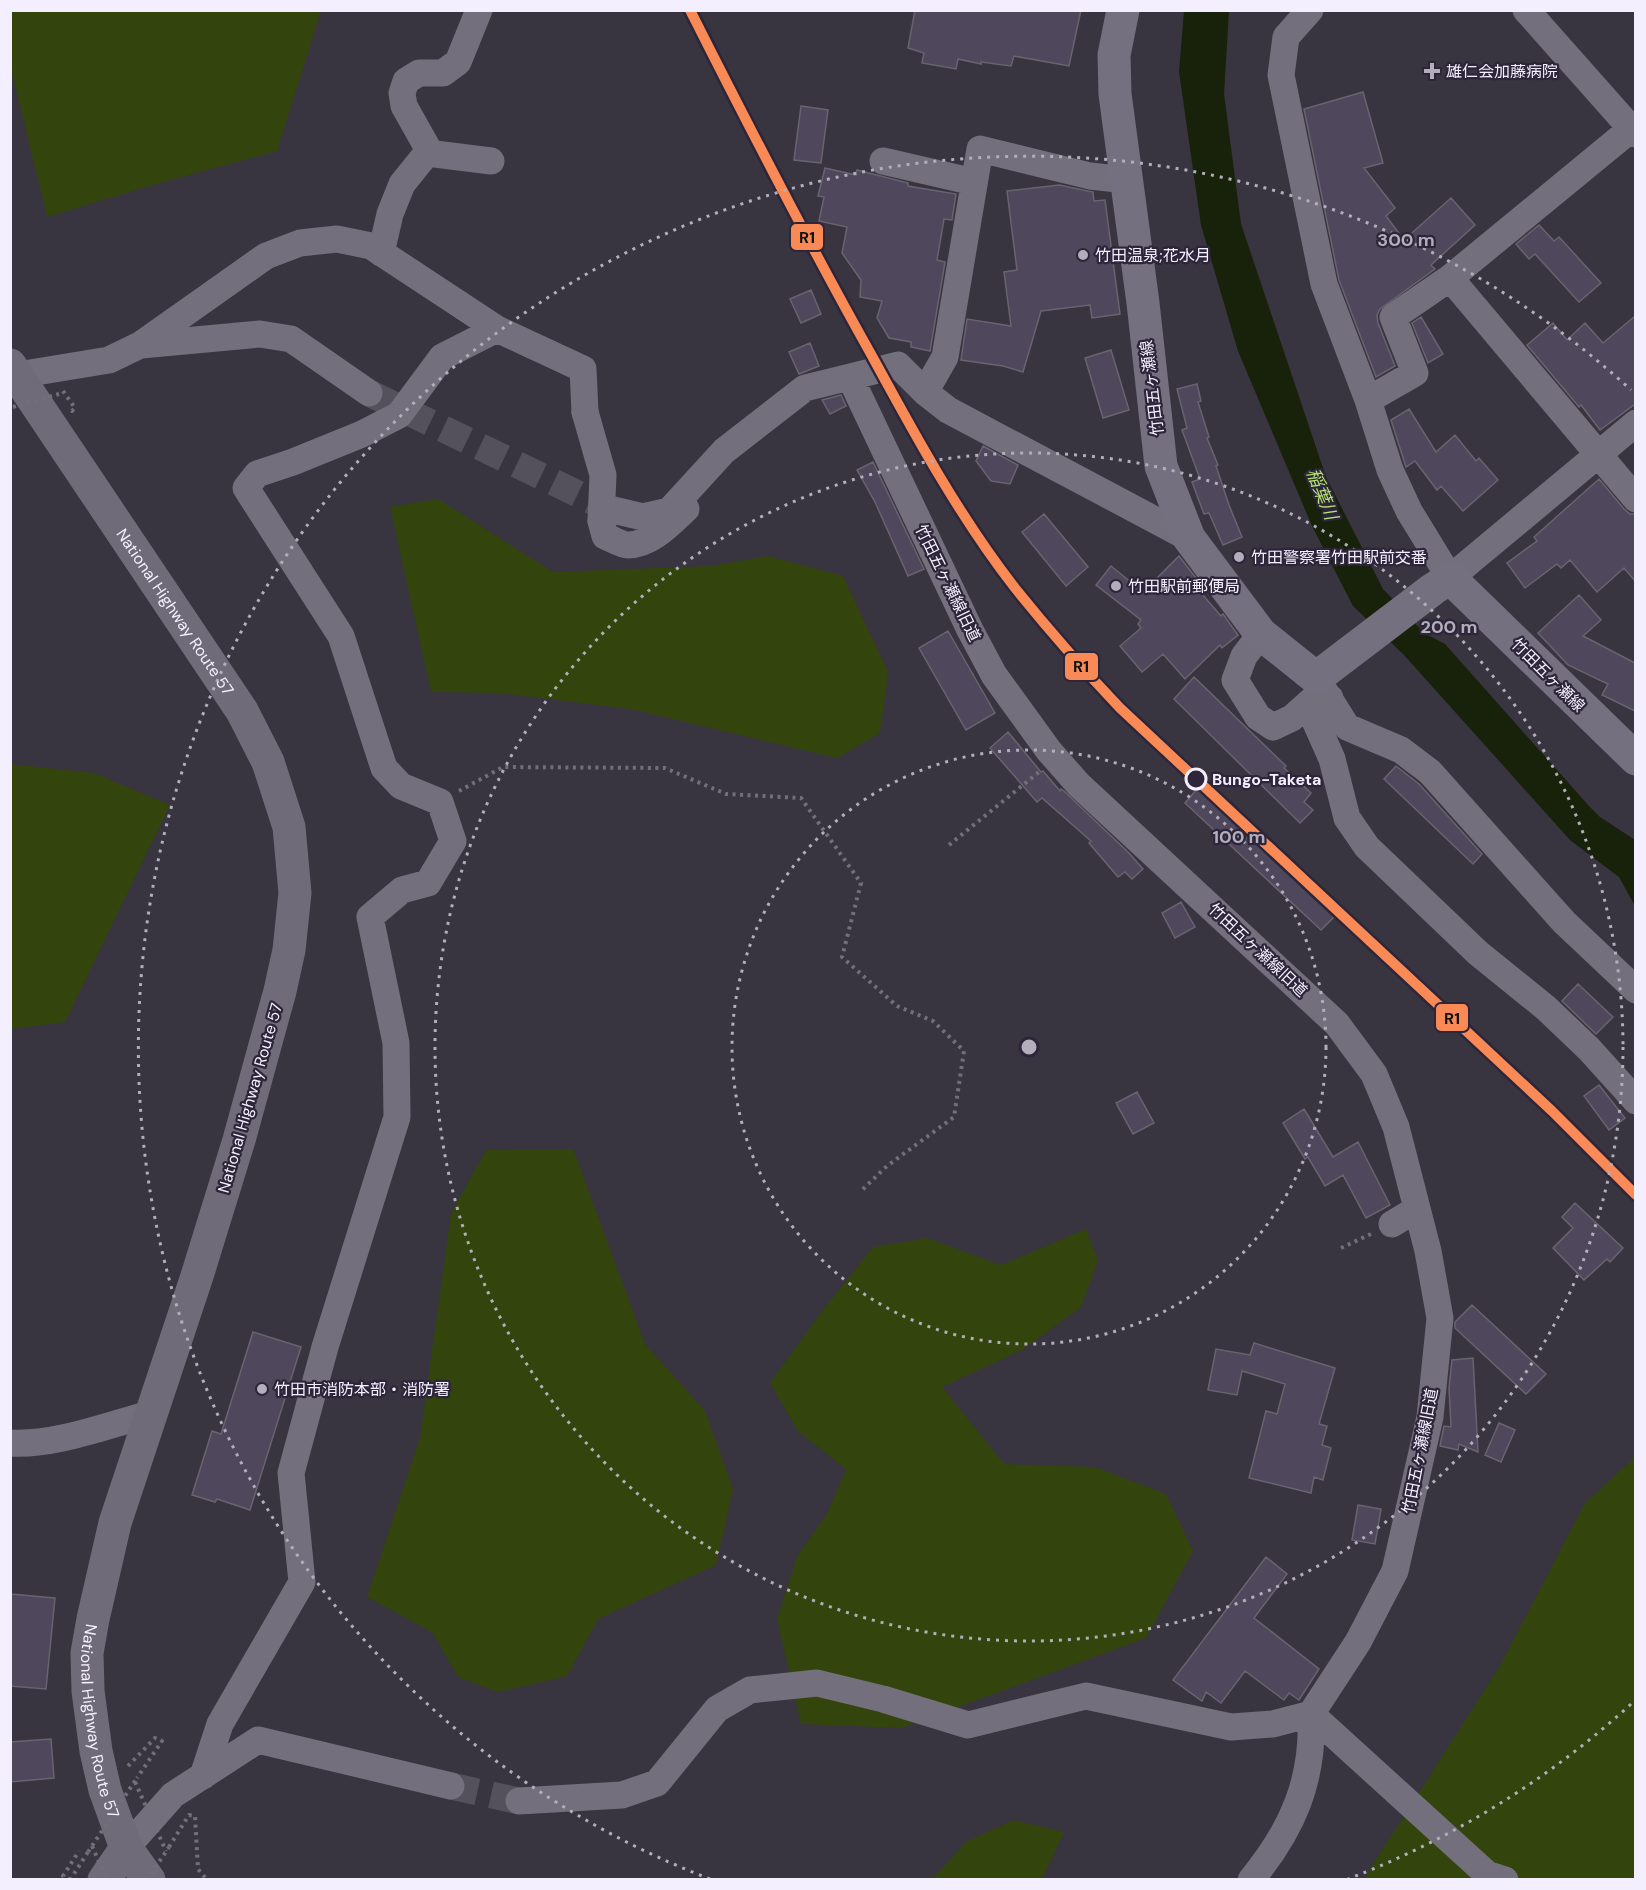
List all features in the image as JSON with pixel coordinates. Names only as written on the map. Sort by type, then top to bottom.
[{"type":"highway","name":"National Highway Route 57","points":[[14,370],[242,711],[268,762],[289,827],[295,893],[289,950],[280,991],[225,1186],[115,1523],[87,1653],[88,1691],[96,1751],[105,1790],[126,1848],[148,1880]]},
{"type":"highway","points":[[106,1880],[126,1848]]},
{"type":"main road","name":"竹田五ヶ瀬線","points":[[1122,10],[1114,55],[1115,94],[1161,466],[1189,538],[1261,634],[1324,688]]},
{"type":"main road","name":"竹田五ヶ瀬線","points":[[1442,584],[1635,759]]},
{"type":"main road","points":[[1324,688],[1344,657],[1442,584]]},
{"type":"street","points":[[431,154],[404,106],[402,93],[406,81],[418,74],[443,73],[458,63],[479,10]]},
{"type":"street","points":[[1310,10],[1286,38],[1281,75],[1324,284],[1368,400],[1390,470],[1442,584],[1635,423]]},
{"type":"street","points":[[1368,400],[1415,373],[1393,317],[1450,278],[1634,129],[1526,10]]},
{"type":"street","points":[[925,392],[945,357],[980,149],[1090,176],[1127,180]]},
{"type":"street","points":[[381,253],[390,214],[402,184],[427,153],[492,161]]},
{"type":"street","points":[[883,161],[974,182]]},
{"type":"street","points":[[14,370],[109,360],[140,345],[266,256],[300,243],[337,239],[371,246],[497,329],[583,369],[585,412],[603,475],[605,536],[617,542],[628,545],[644,541],[664,530],[699,497],[691,486],[724,450],[805,388],[898,365],[925,392],[948,410],[1189,538]]},
{"type":"street","points":[[1450,278],[1635,499]]},
{"type":"street","points":[[203,1776],[220,1724],[302,1582],[291,1473],[325,1347],[397,1117],[396,1043],[370,918],[402,890],[428,883],[453,841],[440,802],[401,786],[384,768],[341,636],[246,488],[257,474],[362,434],[399,415],[442,357],[497,329]]},
{"type":"street","points":[[140,345],[260,334],[291,339],[369,393]]},
{"type":"street","name":"竹田五ヶ瀬線旧道","points":[[850,377],[970,630],[994,675],[1048,751],[1079,785],[1337,1024],[1374,1074],[1396,1127],[1428,1251],[1440,1318],[1430,1417],[1395,1571],[1358,1642],[1311,1714]]},
{"type":"street","points":[[1261,634],[1244,656],[1235,680],[1258,717],[1273,727],[1292,718],[1324,688]]},
{"type":"street","points":[[1324,688],[1347,727],[1401,750],[1430,772],[1564,922],[1635,990]]},
{"type":"street","points":[[1324,688],[1312,714],[1332,759],[1347,818],[1367,847],[1478,953],[1546,1008],[1589,1049],[1635,1101]]},
{"type":"street","points":[[1392,1224],[1417,1209]]},
{"type":"street","points":[[14,1438],[54,1440],[150,1414]]},
{"type":"street","points":[[519,1800],[622,1795],[657,1783],[717,1709],[750,1690],[817,1683],[883,1699],[969,1725],[1086,1696],[1230,1727],[1273,1724],[1311,1714]]},
{"type":"street","points":[[1251,1880],[1268,1859],[1292,1818],[1306,1779],[1312,1736],[1311,1714]]},
{"type":"street","points":[[1311,1714],[1487,1874],[1505,1880]]},
{"type":"street","points":[[126,1848],[172,1795],[258,1740],[451,1786]]},
{"type":"path","points":[[63,390],[75,408]]},
{"type":"path","points":[[13,407],[59,394]]},
{"type":"path","points":[[948,844],[1046,766]]},
{"type":"path","points":[[440,802],[503,767],[665,768],[726,794],[801,798],[861,883],[842,957],[897,1006],[933,1021],[964,1052],[954,1118],[887,1166],[860,1192]]},
{"type":"path","points":[[1341,1248],[1392,1224]]},
{"type":"path","points":[[79,1851],[63,1876],[70,1880],[162,1741],[155,1738],[128,1766]]},
{"type":"path","points":[[135,1782],[166,1851]]},
{"type":"path","points":[[148,1880],[189,1815],[195,1815],[198,1869],[207,1880]]},
{"type":"path","points":[[92,1846],[106,1880]]},
{"type":"green space","points":[[10,11],[321,11],[277,151],[47,217],[11,69]]},
{"type":"green space","points":[[438,499],[553,572],[710,566],[768,556],[843,576],[888,672],[880,733],[837,758],[631,709],[500,693],[431,692],[390,507]]},
{"type":"green space","points":[[10,764],[94,773],[170,805],[65,1022],[11,1029]]},
{"type":"green space","points":[[573,1149],[645,1344],[705,1411],[733,1489],[716,1565],[598,1619],[567,1676],[498,1692],[458,1677],[433,1633],[367,1597],[420,1437],[451,1213],[486,1150]]},
{"type":"green space","points":[[1086,1229],[1098,1260],[1081,1307],[1022,1350],[942,1387],[1004,1464],[1095,1467],[1166,1494],[1193,1551],[1146,1638],[901,1728],[801,1724],[777,1619],[797,1556],[827,1514],[846,1469],[798,1431],[770,1383],[822,1311],[873,1247],[927,1238],[1001,1265]]},
{"type":"green space","points":[[1635,1457],[1635,1879],[1363,1880],[1498,1669],[1585,1503]]},
{"type":"green space","points":[[1014,1820],[1064,1832],[1042,1879],[932,1879],[967,1841]]},
{"type":"water","name":"稲葉川","points":[[1184,11],[1229,11],[1224,94],[1241,224],[1326,477],[1383,589],[1424,633],[1445,644],[1600,817],[1635,840],[1635,906],[1619,877],[1570,840],[1404,655],[1353,606],[1312,526],[1238,351],[1201,225],[1179,72]]},
{"type":"building","points":[[915,10],[1081,10],[1069,66],[1014,56],[1011,66],[981,62],[981,64],[958,59],[956,69],[922,63],[924,53],[908,48]]},
{"type":"building","points":[[1363,92],[1383,163],[1364,168],[1395,208],[1386,216],[1404,240],[1451,198],[1475,225],[1431,265],[1435,269],[1380,309],[1377,315],[1378,323],[1395,366],[1376,377],[1339,280],[1304,109]]},
{"type":"building","points":[[801,106],[828,110],[821,163],[794,160]]},
{"type":"building","points":[[825,168],[856,175],[857,170],[908,183],[908,186],[956,194],[952,220],[944,219],[937,260],[945,262],[930,351],[911,347],[911,342],[889,338],[877,318],[882,301],[860,297],[861,280],[842,253],[847,227],[819,221],[824,197],[818,196]]},
{"type":"building","name":"竹田温泉;花水月","points":[[1059,185],[1093,192],[1094,201],[1105,200],[1120,314],[1092,318],[1090,305],[1041,311],[1023,372],[1003,366],[961,360],[967,319],[1011,326],[1004,272],[1017,270],[1007,191]]},
{"type":"building","points":[[1539,225],[1554,241],[1559,237],[1601,283],[1579,302],[1535,254],[1529,259],[1516,244]]},
{"type":"building","points":[[811,290],[821,314],[801,323],[790,299]]},
{"type":"building","points":[[1635,316],[1635,404],[1600,430],[1581,405],[1579,407],[1527,345],[1553,323],[1567,340],[1585,323],[1603,343]]},
{"type":"building","points":[[1421,317],[1443,354],[1428,363],[1412,323]]},
{"type":"building","points":[[810,343],[819,366],[799,374],[789,352]]},
{"type":"building","points":[[1111,350],[1129,410],[1103,418],[1085,358]]},
{"type":"building","points":[[1197,384],[1201,401],[1198,402],[1209,437],[1207,438],[1242,537],[1223,545],[1209,513],[1204,514],[1192,482],[1200,479],[1182,430],[1187,428],[1177,389]]},
{"type":"building","points":[[841,395],[846,406],[830,414],[822,400]]},
{"type":"building","points":[[1409,409],[1436,452],[1455,435],[1476,461],[1479,458],[1498,480],[1463,511],[1441,486],[1437,490],[1415,461],[1406,467],[1391,420]]},
{"type":"building","points":[[983,446],[1018,465],[1010,484],[991,481],[976,461]]},
{"type":"building","points":[[873,462],[924,569],[908,576],[875,502],[857,470]]},
{"type":"building","points":[[1599,479],[1624,509],[1630,514],[1635,514],[1635,581],[1624,568],[1597,592],[1570,560],[1561,568],[1557,564],[1525,588],[1507,563],[1537,541],[1534,537]]},
{"type":"building","points":[[1044,514],[1088,567],[1066,586],[1022,532]]},
{"type":"building","points":[[1179,556],[1199,582],[1195,586],[1221,616],[1223,614],[1238,635],[1222,648],[1220,645],[1185,679],[1163,654],[1142,672],[1120,646],[1141,628],[1138,624],[1141,620],[1096,585],[1111,566],[1143,592]]},
{"type":"building","points":[[1579,595],[1601,620],[1583,636],[1635,663],[1635,711],[1602,695],[1608,684],[1568,665],[1538,633]]},
{"type":"building","points":[[948,631],[995,713],[966,730],[919,648]]},
{"type":"building","points":[[1194,677],[1311,793],[1304,802],[1313,810],[1300,823],[1174,699]]},
{"type":"building","points":[[1008,732],[1041,772],[1043,771],[1060,791],[1061,789],[1064,791],[1143,869],[1132,879],[1125,872],[1118,877],[1089,843],[1091,841],[1042,798],[1037,802],[990,748]]},
{"type":"building","points":[[1396,766],[1419,784],[1482,854],[1473,864],[1384,779]]},
{"type":"building","points":[[1197,789],[1335,916],[1321,930],[1185,803]]},
{"type":"building","points":[[1181,902],[1195,927],[1175,938],[1162,913]]},
{"type":"building","points":[[1578,984],[1613,1017],[1596,1034],[1562,1001]]},
{"type":"building","points":[[1599,1085],[1625,1118],[1609,1130],[1584,1096]]},
{"type":"building","points":[[1137,1092],[1154,1123],[1133,1134],[1116,1103]]},
{"type":"building","points":[[1304,1109],[1333,1157],[1358,1142],[1390,1205],[1366,1218],[1343,1175],[1325,1186],[1308,1157],[1305,1159],[1283,1123]]},
{"type":"building","points":[[1575,1203],[1623,1248],[1610,1262],[1607,1259],[1584,1280],[1553,1248],[1573,1228],[1562,1217]]},
{"type":"building","points":[[1472,1305],[1546,1374],[1526,1394],[1455,1328],[1455,1322]]},
{"type":"building","name":"竹田市消防本部・消防署","points":[[253,1332],[301,1347],[250,1510],[217,1499],[215,1502],[192,1495],[212,1431],[221,1434]]},
{"type":"building","points":[[1254,1343],[1335,1368],[1319,1424],[1327,1426],[1322,1445],[1331,1448],[1323,1480],[1314,1477],[1311,1493],[1249,1478],[1266,1411],[1277,1414],[1285,1384],[1242,1371],[1237,1395],[1208,1390],[1216,1349],[1250,1355]]},
{"type":"building","points":[[1473,1358],[1478,1452],[1459,1444],[1458,1450],[1440,1446],[1444,1426],[1451,1427],[1449,1388],[1452,1360]]},
{"type":"building","points":[[1499,1423],[1515,1430],[1501,1462],[1485,1455]]},
{"type":"building","points":[[1358,1505],[1381,1509],[1375,1544],[1352,1540]]},
{"type":"building","points":[[1266,1557],[1287,1574],[1254,1618],[1319,1669],[1299,1700],[1289,1693],[1284,1700],[1245,1671],[1221,1703],[1206,1692],[1202,1701],[1173,1680]]},
{"type":"building","points":[[10,1594],[55,1598],[46,1689],[10,1686]]},
{"type":"building","points":[[51,1739],[54,1778],[10,1782],[10,1742]]},
{"type":"tunnel","points":[[369,393],[609,509]]},
{"type":"tunnel","points":[[451,1786],[519,1801]]},
{"type":"transit line","name":"R1","points":[[690,10],[802,227],[905,415],[956,504],[1015,588],[1120,708],[1552,1111],[1636,1195]]},
{"type":"place","name":"雄仁会加藤病院","points":[[1432,71]]},
{"type":"place","name":"竹田温泉;花水月","points":[[1083,255]]},
{"type":"place","name":"竹田警察署竹田駅前交番","points":[[1239,557]]},
{"type":"place","name":"竹田駅前郵便局","points":[[1116,586]]},
{"type":"place","name":"Bungo-Taketa","points":[[1196,779]]},
{"type":"place","name":"竹田市消防本部・消防署","points":[[262,1389]]}]
